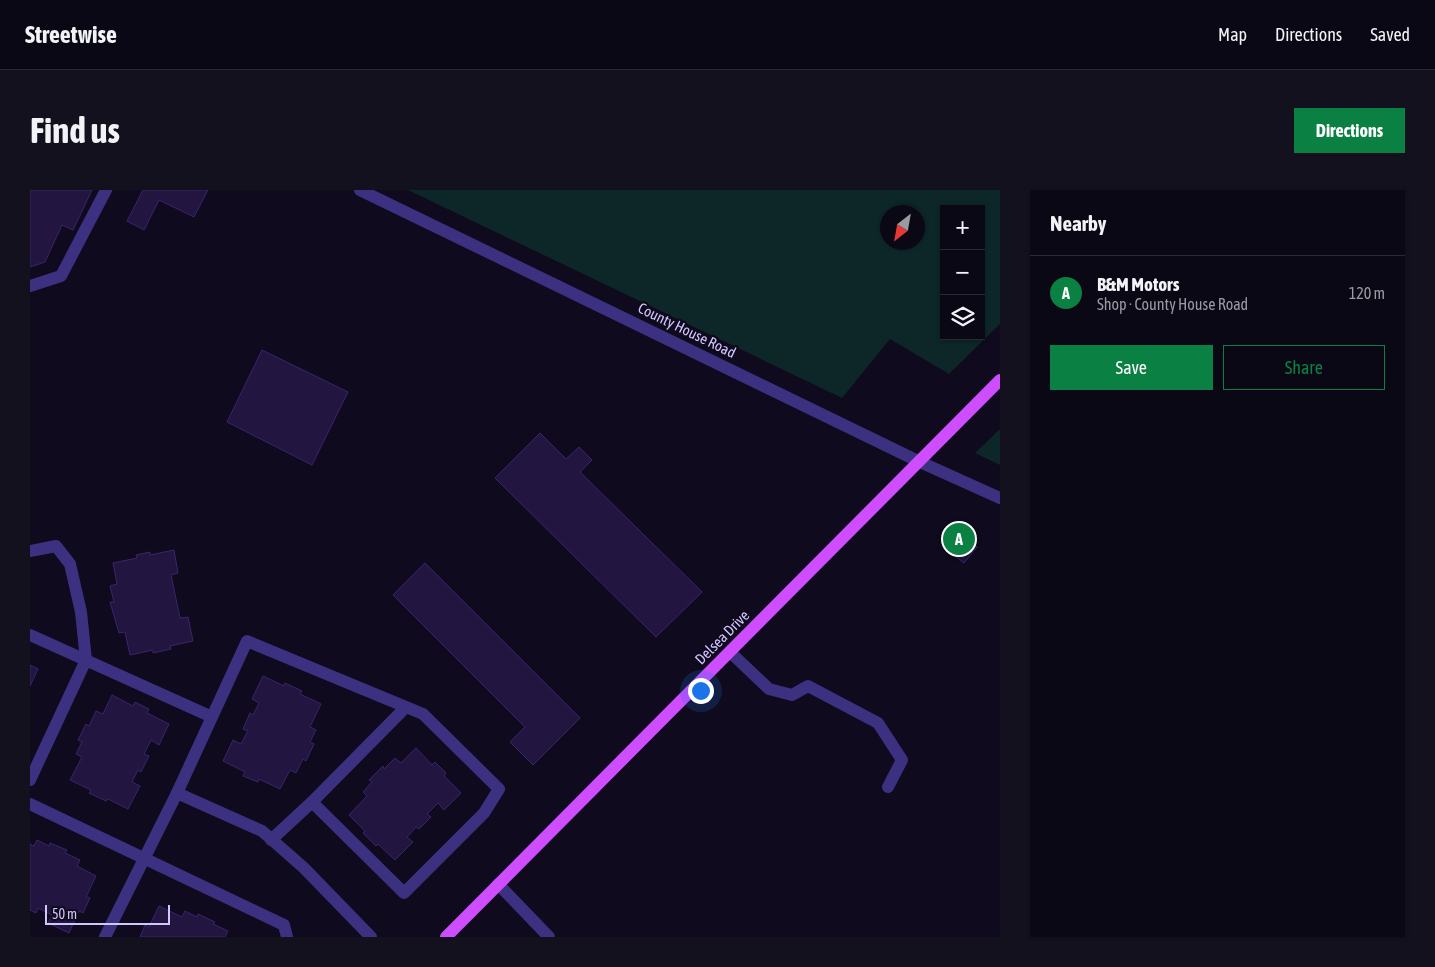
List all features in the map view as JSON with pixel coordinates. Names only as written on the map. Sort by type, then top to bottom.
[{"type":"main road","name":"Delsea Drive","points":[[446,937],[1000,380]]},
{"type":"street","points":[[30,286],[60,276],[106,190]]},
{"type":"street","name":"County House Road","points":[[360,190],[920,462],[1000,498]]},
{"type":"street","points":[[30,552],[56,546],[70,564],[82,612],[86,660],[30,780]]},
{"type":"street","points":[[30,635],[212,717]]},
{"type":"street","points":[[105,937],[177,793],[247,641],[422,714],[499,789],[484,814],[404,893],[312,802]]},
{"type":"street","points":[[730,652],[769,689],[792,695],[808,686],[878,723],[902,760],[888,787]]},
{"type":"street","points":[[272,840],[404,708]]},
{"type":"street","points":[[177,793],[262,831],[304,868],[372,937]]},
{"type":"street","points":[[30,804],[284,925],[286,937]]},
{"type":"street","points":[[498,884],[548,937]]},
{"type":"green space","points":[[408,190],[1000,190],[1000,324],[985,339],[985,205],[940,205],[940,340],[984,340],[949,374],[890,339],[842,398]]},
{"type":"green space","points":[[1000,429],[1000,465],[975,453]]},
{"type":"building","points":[[30,190],[92,190],[73,230],[62,225],[45,262],[30,267]]},
{"type":"building","points":[[143,190],[208,190],[194,217],[159,200],[144,230],[127,221]]},
{"type":"building","points":[[262,350],[348,392],[312,465],[227,422]]},
{"type":"building","points":[[540,433],[566,459],[579,447],[592,460],[580,472],[702,592],[656,637],[495,478]]},
{"type":"building","points":[[957,531],[977,547],[964,563],[944,547]]},
{"type":"building","points":[[174,550],[178,573],[171,575],[180,618],[188,617],[193,641],[170,646],[171,649],[153,653],[153,650],[130,655],[125,632],[119,633],[110,602],[114,602],[110,586],[117,584],[113,563],[137,558],[136,555],[150,552],[150,555]]},
{"type":"building","points":[[425,563],[580,718],[533,765],[510,742],[525,727],[393,595]]},
{"type":"building","points":[[30,665],[38,669],[30,686]]},
{"type":"building","points":[[263,676],[284,686],[285,683],[302,691],[300,694],[321,704],[310,727],[316,730],[310,742],[314,744],[306,761],[303,759],[296,773],[290,770],[280,789],[259,779],[258,782],[243,776],[245,772],[223,761],[233,740],[241,744],[248,731],[243,729],[250,713],[253,715],[259,703],[252,699]]},
{"type":"building","points":[[112,695],[133,706],[135,702],[149,709],[147,713],[169,724],[159,745],[151,740],[144,754],[149,756],[141,772],[138,770],[132,782],[140,786],[128,809],[108,799],[106,801],[89,793],[91,790],[70,780],[82,757],[76,754],[82,742],[78,740],[86,724],[89,726],[96,711],[103,714]]},
{"type":"building","points":[[416,748],[432,765],[435,762],[446,773],[444,776],[461,793],[444,810],[438,803],[427,814],[431,817],[419,829],[416,827],[407,837],[413,842],[395,860],[378,844],[376,846],[363,833],[365,831],[349,815],[367,796],[363,792],[372,782],[369,780],[383,766],[384,769],[395,758],[401,763]]},
{"type":"building","points":[[37,840],[49,846],[50,843],[67,850],[65,853],[80,860],[77,866],[96,876],[86,897],[90,898],[83,913],[79,911],[69,933],[48,923],[52,915],[38,908],[36,913],[30,910],[30,844],[34,846]]},
{"type":"building","points":[[159,906],[182,917],[185,911],[197,917],[198,914],[228,931],[225,937],[140,937],[145,925],[149,927]]},
{"type":"place","name":"B&M Motors","points":[[959,539]]}]
